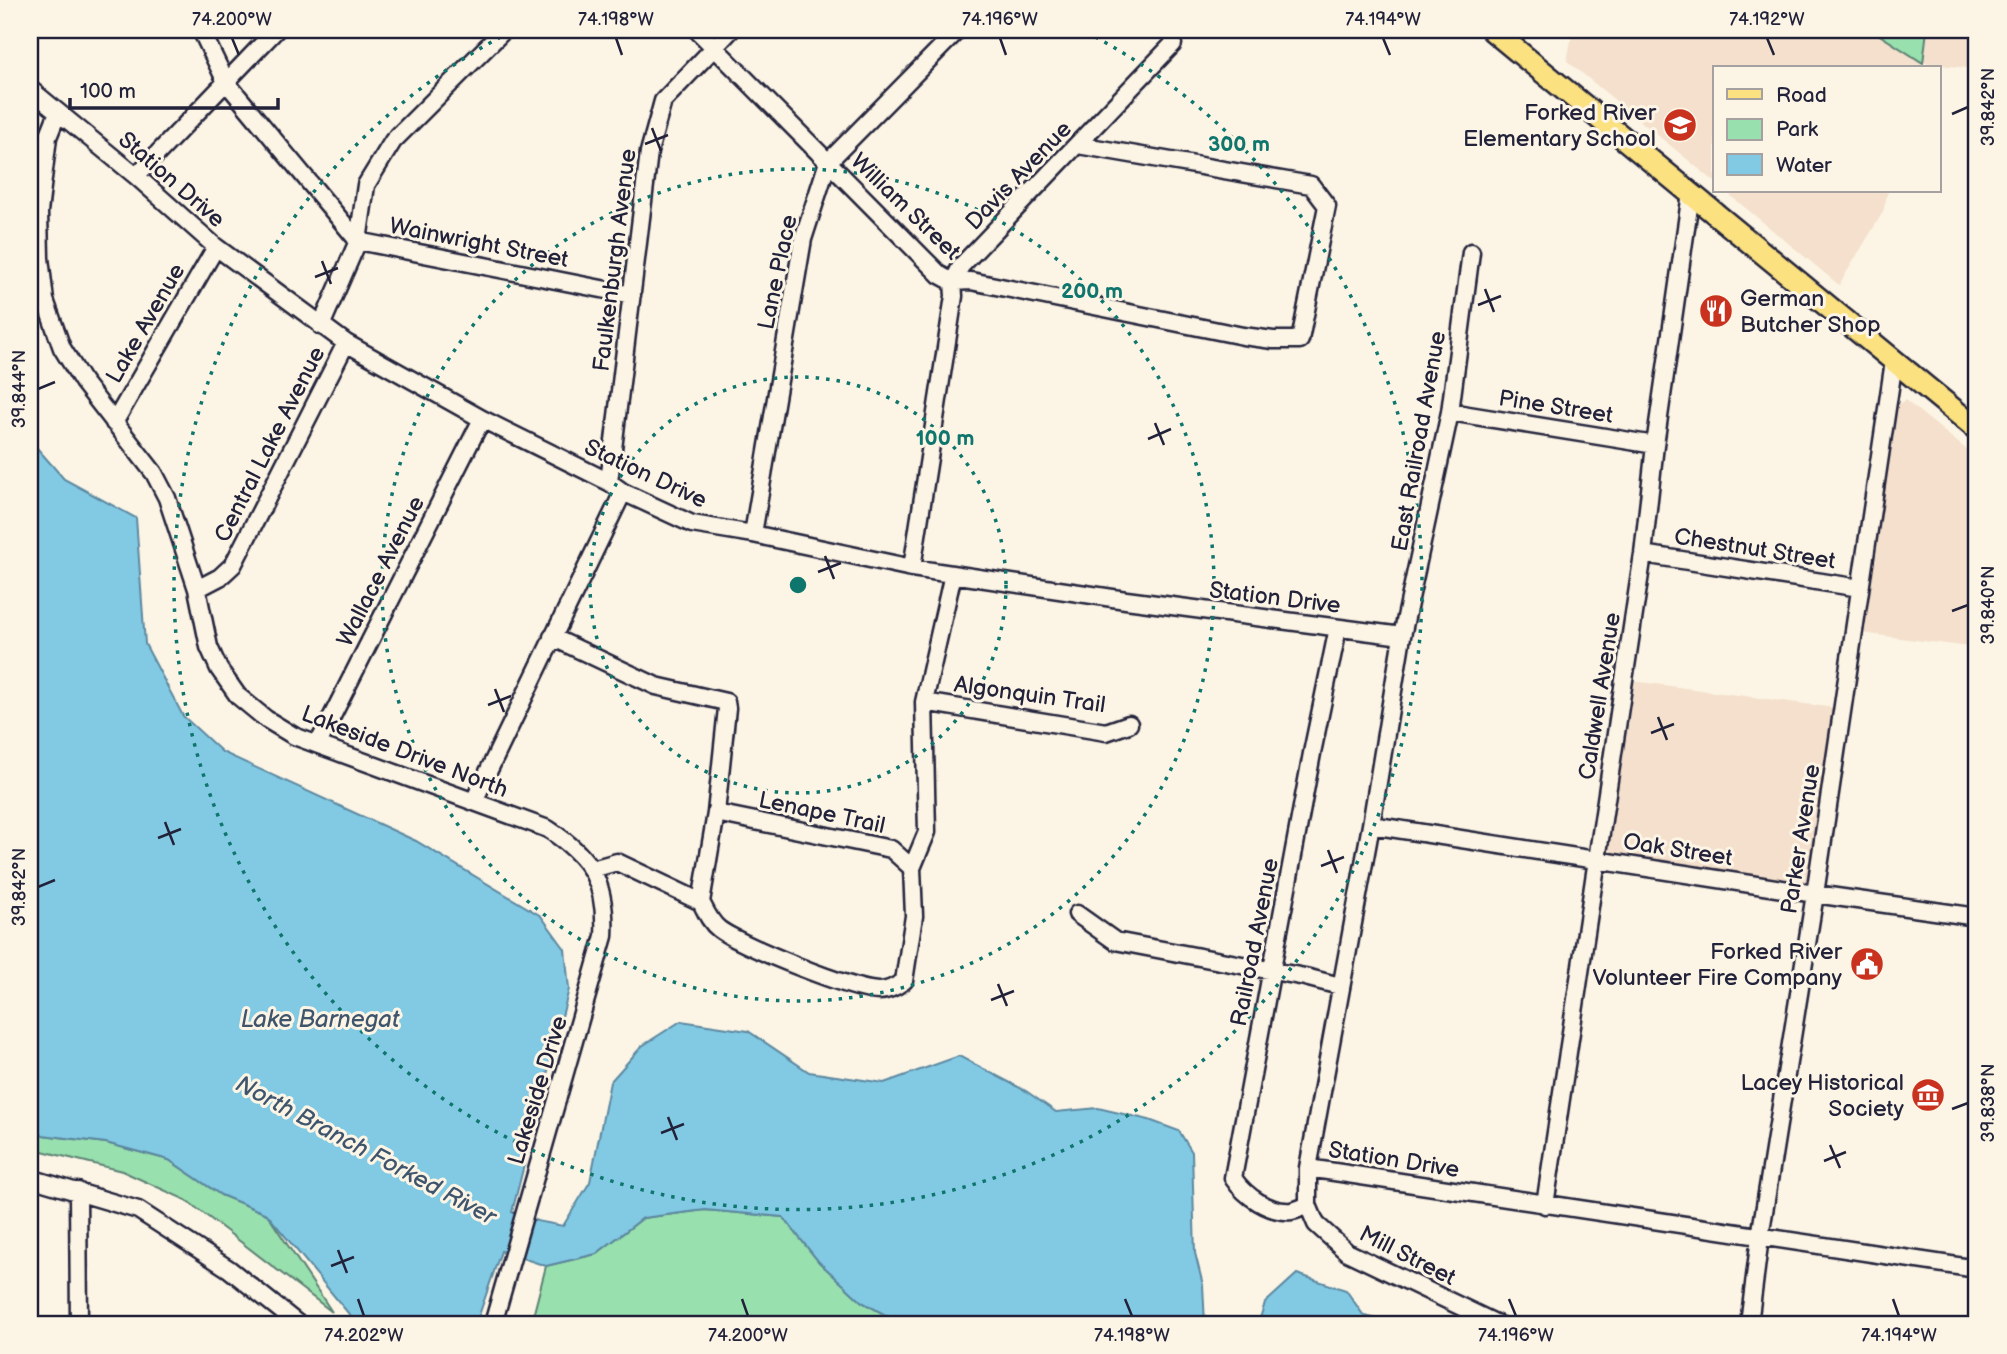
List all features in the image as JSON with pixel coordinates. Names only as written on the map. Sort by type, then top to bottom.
[{"type":"main road","points":[[1492,30],[1977,429]]},
{"type":"street","points":[[201,30],[226,82],[358,241]]},
{"type":"street","points":[[136,176],[276,30]]},
{"type":"street","points":[[321,326],[358,241],[366,185],[393,141],[504,30]]},
{"type":"street","name":"William Street","points":[[697,30],[940,275],[953,282],[971,281],[1243,336],[1300,340],[1327,206],[1311,185],[1078,145]]},
{"type":"street","name":"Faulkenburgh Avenue","points":[[610,482],[649,152],[663,101],[731,30]]},
{"type":"street","name":"Lane Place","points":[[752,534],[803,239],[828,162],[958,30]]},
{"type":"street","name":"Davis Avenue","points":[[953,282],[961,265],[1173,44]]},
{"type":"street","points":[[30,89],[58,112]]},
{"type":"street","name":"Station Drive","points":[[58,112],[216,247],[346,343],[482,419],[692,524],[912,568],[1402,636],[1371,825],[1308,1168],[1977,1269]]},
{"type":"street","name":"Lakeside Drive North","points":[[58,112],[48,137],[39,212],[40,258],[46,300],[62,348],[83,383],[154,473],[167,498],[197,589],[209,647],[219,669],[238,696],[266,719],[294,736],[548,830],[573,846],[592,869]]},
{"type":"street","name":"Caldwell Avenue","points":[[1545,1205],[1643,554],[1655,445],[1691,192]]},
{"type":"street","name":"Wainwright Street","points":[[358,241],[632,295]]},
{"type":"street","name":"Lake Avenue","points":[[114,423],[216,247]]},
{"type":"street","name":"East Railroad Avenue","points":[[1402,636],[1450,412],[1471,252]]},
{"type":"street","points":[[912,568],[954,296],[953,282]]},
{"type":"street","name":"Central Lake Avenue","points":[[197,589],[220,577],[233,565],[346,343]]},
{"type":"street","name":"Parker Avenue","points":[[1749,1324],[1894,361]]},
{"type":"street","name":"Pine Street","points":[[1450,412],[1655,445]]},
{"type":"street","name":"Wallace Avenue","points":[[318,744],[482,419]]},
{"type":"street","points":[[474,801],[624,492]]},
{"type":"street","name":"Chestnut Street","points":[[1643,554],[1860,588]]},
{"type":"street","points":[[552,637],[656,686],[726,702],[716,813],[701,902],[708,918],[720,930],[785,961],[861,988],[881,991],[904,981],[914,916],[912,868],[926,832],[924,702],[953,574]]},
{"type":"street","name":"Railroad Avenue","points":[[1308,1205],[1291,1211],[1260,1203],[1241,1191],[1233,1178],[1338,628]]},
{"type":"street","name":"Algonquin Trail","points":[[924,702],[1106,732],[1129,723]]},
{"type":"street","name":"Lenape Trail","points":[[716,813],[891,849],[912,868]]},
{"type":"street","name":"Oak Street","points":[[1371,825],[1977,917]]},
{"type":"street","points":[[592,869],[617,862],[701,902]]},
{"type":"street","name":"Lakeside Drive","points":[[493,1324],[604,936],[606,913],[592,869]]},
{"type":"street","points":[[1077,914],[1115,941],[1340,986]]},
{"type":"street","points":[[1308,1168],[1308,1205]]},
{"type":"street","points":[[30,1178],[138,1210],[229,1269],[298,1324]]},
{"type":"street","points":[[78,1191],[79,1324]]},
{"type":"street","name":"Mill Street","points":[[1308,1205],[1316,1224],[1347,1252],[1497,1324]]},
{"type":"shaded area","name":"Forked River Elementary School","points":[[1573,30],[1977,30],[1977,69],[1923,63],[1922,66],[1713,66],[1713,180],[1567,61]]},
{"type":"shaded area","points":[[1726,192],[1888,192],[1883,212],[1839,285]]},
{"type":"shaded area","points":[[1905,400],[1977,458],[1977,648],[1862,633],[1894,407]]},
{"type":"shaded area","points":[[1633,681],[1835,708],[1805,888],[1603,854]]},
{"type":"green space","points":[[1872,30],[1927,30],[1923,63]]},
{"type":"green space","points":[[30,1129],[43,1135],[106,1143],[169,1160],[221,1195],[267,1214],[332,1312],[186,1200],[122,1171],[30,1148]]},
{"type":"green space","points":[[705,1210],[783,1217],[819,1262],[862,1302],[902,1324],[531,1324],[546,1266],[596,1254],[643,1218]]},
{"type":"water","name":"Lake Barnegat","points":[[30,440],[64,479],[136,518],[145,644],[183,716],[222,752],[416,841],[541,916],[565,949],[569,989],[512,1212],[563,1226],[590,1182],[610,1082],[642,1046],[681,1021],[748,1031],[809,1072],[884,1083],[959,1056],[1026,1091],[1056,1112],[1098,1108],[1149,1120],[1179,1131],[1192,1152],[1195,1253],[1203,1285],[1205,1324],[902,1324],[862,1302],[819,1262],[783,1217],[705,1210],[643,1218],[596,1254],[546,1266],[501,1251],[476,1324],[357,1324],[267,1214],[221,1195],[169,1160],[106,1143],[43,1135],[30,1129]]},
{"type":"water","points":[[1297,1274],[1346,1290],[1364,1316],[1400,1324],[1258,1324],[1265,1303]]},
{"type":"place","name":"Forked River Elementary School","points":[[1680,125]]},
{"type":"place","name":"German Butcher Shop","points":[[1716,311]]},
{"type":"place","name":"Forked River Volunteer Fire Company","points":[[1867,964]]},
{"type":"place","name":"Lacey Historical Society","points":[[1928,1095]]},
{"type":"water label","name":"North Branch Forked River","points":[[366,1150]]}]
